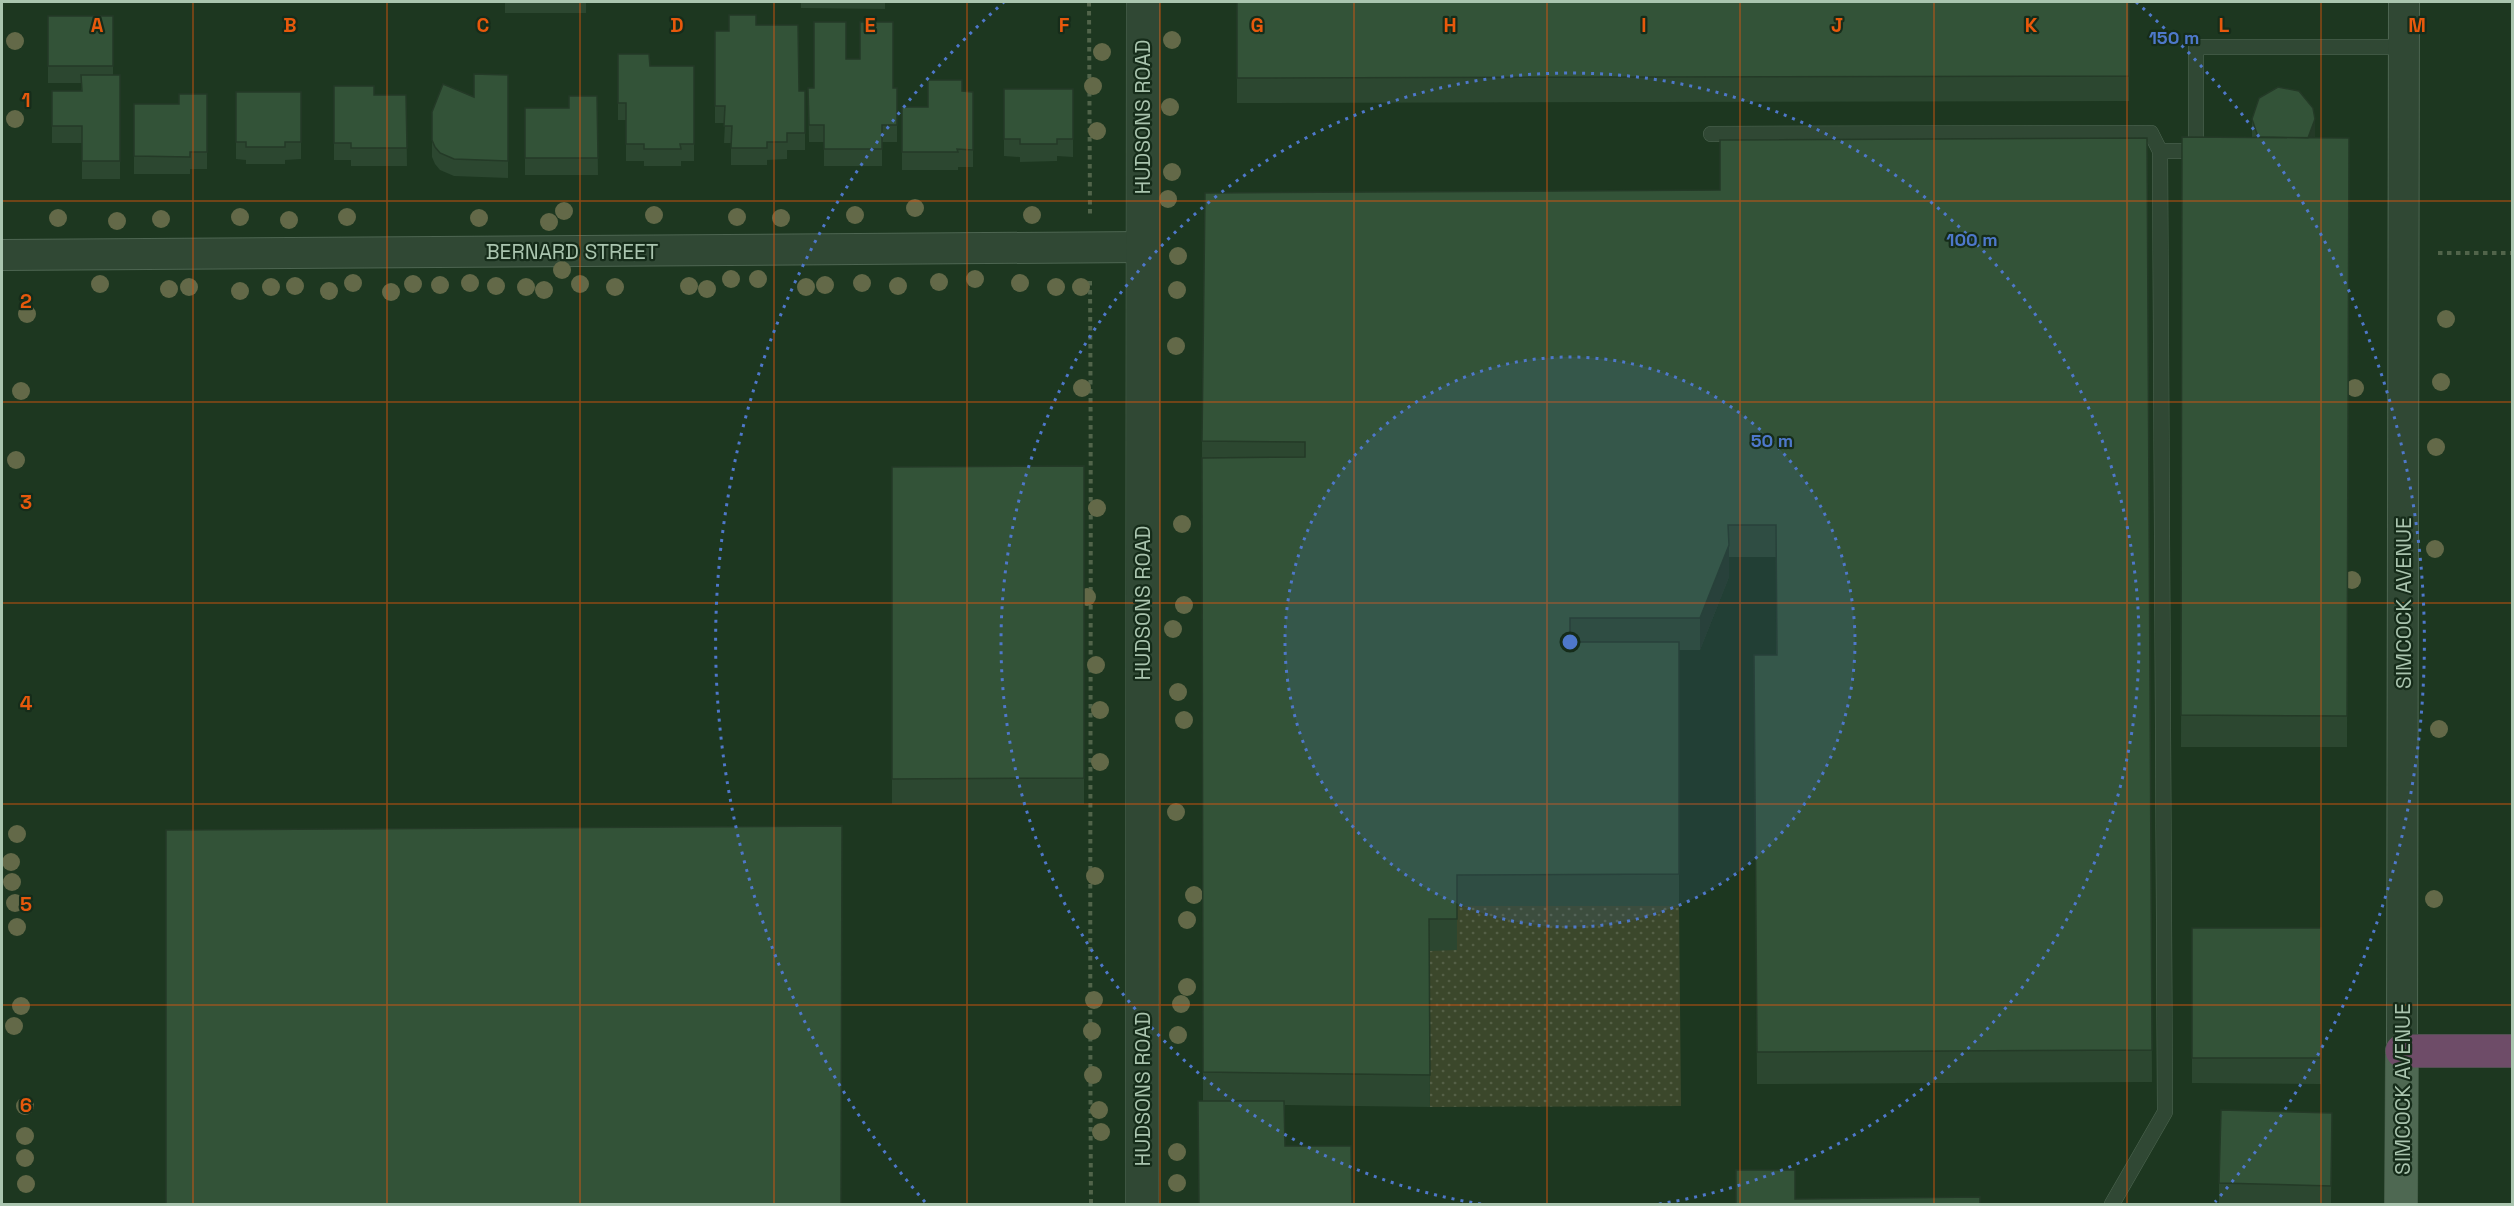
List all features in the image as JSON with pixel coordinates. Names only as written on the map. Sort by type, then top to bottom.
[{"type":"highway","points":[[2402,1051],[2512,1051]]},
{"type":"main road","name":"SIMCOCK AVENUE","points":[[2401,1204],[2402,1051]]},
{"type":"street","name":"HUDSONS ROAD","points":[[1142,1204],[1143,2]]},
{"type":"street","name":"SIMCOCK AVENUE","points":[[2402,1051],[2404,2]]},
{"type":"street","name":"BERNARD STREET","points":[[2,255],[1142,247]]},
{"type":"lane","points":[[2160,151],[2196,151],[2196,47],[2404,47]]},
{"type":"lane","points":[[1711,134],[2151,133],[2160,151],[2165,1112],[2112,1204]]},
{"type":"path","points":[[1089,2],[1093,641],[1089,930],[1091,1204]]},
{"type":"path","points":[[2404,252],[2512,253]]},
{"type":"green space","points":[[1457,906],[1679,906],[1681,1106],[1430,1107],[1429,951]]},
{"type":"building","points":[[1237,2],[2129,2],[2129,76],[1237,78]]},
{"type":"building","points":[[729,15],[756,15],[756,25],[798,25],[799,91],[805,91],[805,133],[787,133],[787,142],[767,142],[767,148],[731,148],[732,126],[724,126],[725,106],[715,106],[715,31],[729,31]]},
{"type":"building","points":[[48,16],[113,16],[113,66],[48,66]]},
{"type":"building","points":[[814,22],[846,22],[846,59],[860,59],[860,22],[893,22],[893,88],[897,88],[897,125],[882,125],[882,149],[824,149],[824,125],[809,125],[808,88],[814,88]]},
{"type":"building","points":[[618,54],[649,54],[650,66],[694,66],[694,144],[680,144],[681,149],[644,149],[644,144],[626,144],[626,103],[618,103]]},
{"type":"building","points":[[474,74],[508,75],[508,161],[454,159],[440,153],[432,140],[432,112],[443,84],[474,97]]},
{"type":"building","points":[[81,75],[120,75],[120,161],[82,161],[82,126],[52,126],[52,91],[82,91]]},
{"type":"building","points":[[928,80],[962,80],[962,91],[973,92],[973,150],[902,152],[902,107],[928,107]]},
{"type":"building","points":[[334,86],[374,86],[374,95],[406,95],[407,148],[351,148],[351,143],[334,143]]},
{"type":"building","points":[[2278,87],[2299,91],[2313,108],[2315,119],[2308,138],[2258,137],[2252,119],[2259,98]]},
{"type":"building","points":[[1004,89],[1073,89],[1073,139],[1057,139],[1057,144],[1020,144],[1020,139],[1004,139]]},
{"type":"building","points":[[236,92],[301,92],[301,142],[285,142],[285,147],[246,147],[246,142],[236,142]]},
{"type":"building","points":[[179,94],[207,94],[207,152],[190,152],[190,157],[134,156],[134,104],[179,104]]},
{"type":"building","points":[[569,96],[597,96],[598,158],[525,158],[525,108],[569,108]]},
{"type":"building","points":[[2182,137],[2349,138],[2347,716],[2181,715]]},
{"type":"building","points":[[2147,138],[2152,1050],[1757,1052],[1754,655],[1777,655],[1776,525],[1728,525],[1729,545],[1700,618],[1570,618],[1570,642],[1679,642],[1679,874],[1457,875],[1457,919],[1429,919],[1430,1075],[1203,1072],[1202,458],[1305,457],[1305,442],[1202,441],[1205,193],[1720,190],[1720,140]]},
{"type":"building","points":[[1084,466],[1084,778],[892,779],[892,467]]},
{"type":"building","points":[[842,826],[841,1204],[166,1204],[166,830]]},
{"type":"building","points":[[2192,928],[2321,928],[2321,1058],[2192,1058]]},
{"type":"building","points":[[1198,1101],[1284,1101],[1285,1146],[1351,1146],[1352,1204],[1199,1204]]},
{"type":"building","points":[[2221,1110],[2332,1113],[2331,1186],[2219,1183]]},
{"type":"building","points":[[1736,1170],[1795,1170],[1795,1199],[1980,1197],[1980,1204],[1736,1204]]}]
